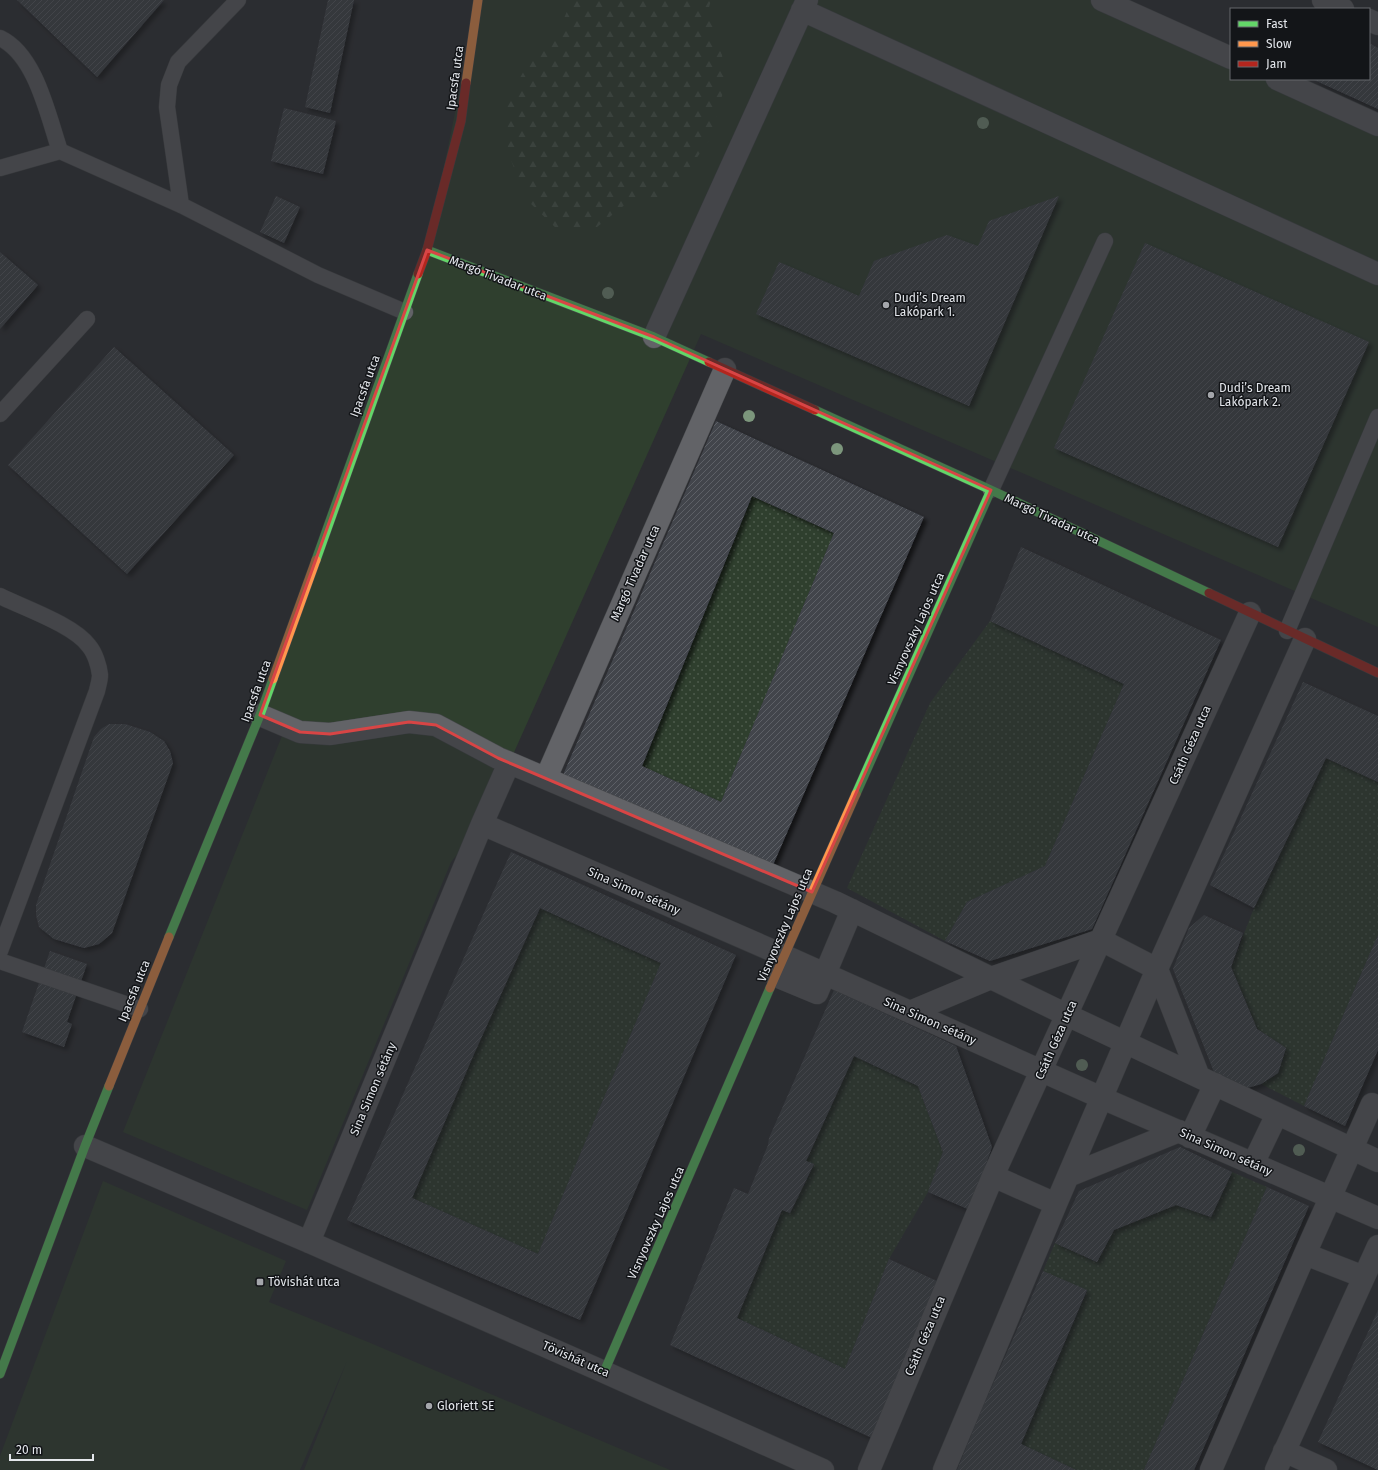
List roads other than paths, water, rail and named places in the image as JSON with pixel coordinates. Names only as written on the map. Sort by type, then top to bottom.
[{"type":"street","name":"Ipacsfa utca","points":[[0,1374],[85,1146],[260,715],[427,250],[461,121],[478,0]]},
{"type":"street","points":[[1102,0],[1230,58]]},
{"type":"street","points":[[1323,0],[1341,8]]},
{"type":"street","points":[[654,337],[804,5],[1378,274]]},
{"type":"street","points":[[1279,80],[1378,125]]},
{"type":"street","name":"Margó Tivadar utca","points":[[427,250],[654,337],[991,490],[1378,673]]},
{"type":"street","name":"Margó Tivadar utca","points":[[546,778],[725,369]]},
{"type":"street","name":"Visnyovszky Lajos utca","points":[[604,1372],[812,892],[991,490]]},
{"type":"street","name":"Csáth Géza utca","points":[[869,1470],[993,1176],[1250,613]]},
{"type":"street","points":[[944,1470],[1157,968],[1296,635]]},
{"type":"street","points":[[260,715],[300,732],[330,734],[409,722],[436,725],[509,762],[852,910],[1067,1015],[1378,1161]]},
{"type":"street","name":"Sina Simon sétány","points":[[309,1242],[509,762]]},
{"type":"street","name":"Sina Simon sétány","points":[[482,824],[785,956],[1102,1098],[1378,1218]]},
{"type":"street","points":[[776,976],[817,993],[852,910]]},
{"type":"street","points":[[910,1012],[991,978],[1101,940],[1157,968],[1207,1080],[1184,1134],[1068,1176]]},
{"type":"street","points":[[1211,1470],[1352,1148],[1376,1100]]},
{"type":"street","points":[[1253,1164],[1277,1114]]},
{"type":"street","name":"Tövishát utca","points":[[85,1146],[309,1242],[823,1470]]},
{"type":"street","points":[[993,1176],[1056,1204]]},
{"type":"street","points":[[1326,1470],[1280,1460],[1378,1246]]},
{"type":"street","points":[[1305,1254],[1364,1277]]},
{"type":"lane","points":[[181,205],[167,107],[169,85],[178,62],[238,0]]},
{"type":"lane","points":[[0,38],[7,41],[20,53],[27,64],[39,88],[60,151]]},
{"type":"lane","points":[[0,168],[60,151],[181,205],[318,275],[405,312]]},
{"type":"lane","points":[[991,490],[1106,241]]},
{"type":"lane","points":[[0,414],[87,319]]},
{"type":"lane","points":[[1296,635],[1378,417]]},
{"type":"lane","points":[[0,596],[64,626],[80,636],[90,646],[96,659],[100,676],[97,690],[0,951]]},
{"type":"lane","points":[[0,961],[140,1009]]},
{"type":"place","name":"Dudi’s Dream Lakópark 1.","points":[[886,305]]},
{"type":"place","name":"Dudi’s Dream Lakópark 2.","points":[[1211,395]]},
{"type":"place","name":"Tövishát utca","points":[[260,1282]]},
{"type":"place","name":"Gloriett SE","points":[[429,1406]]}]
